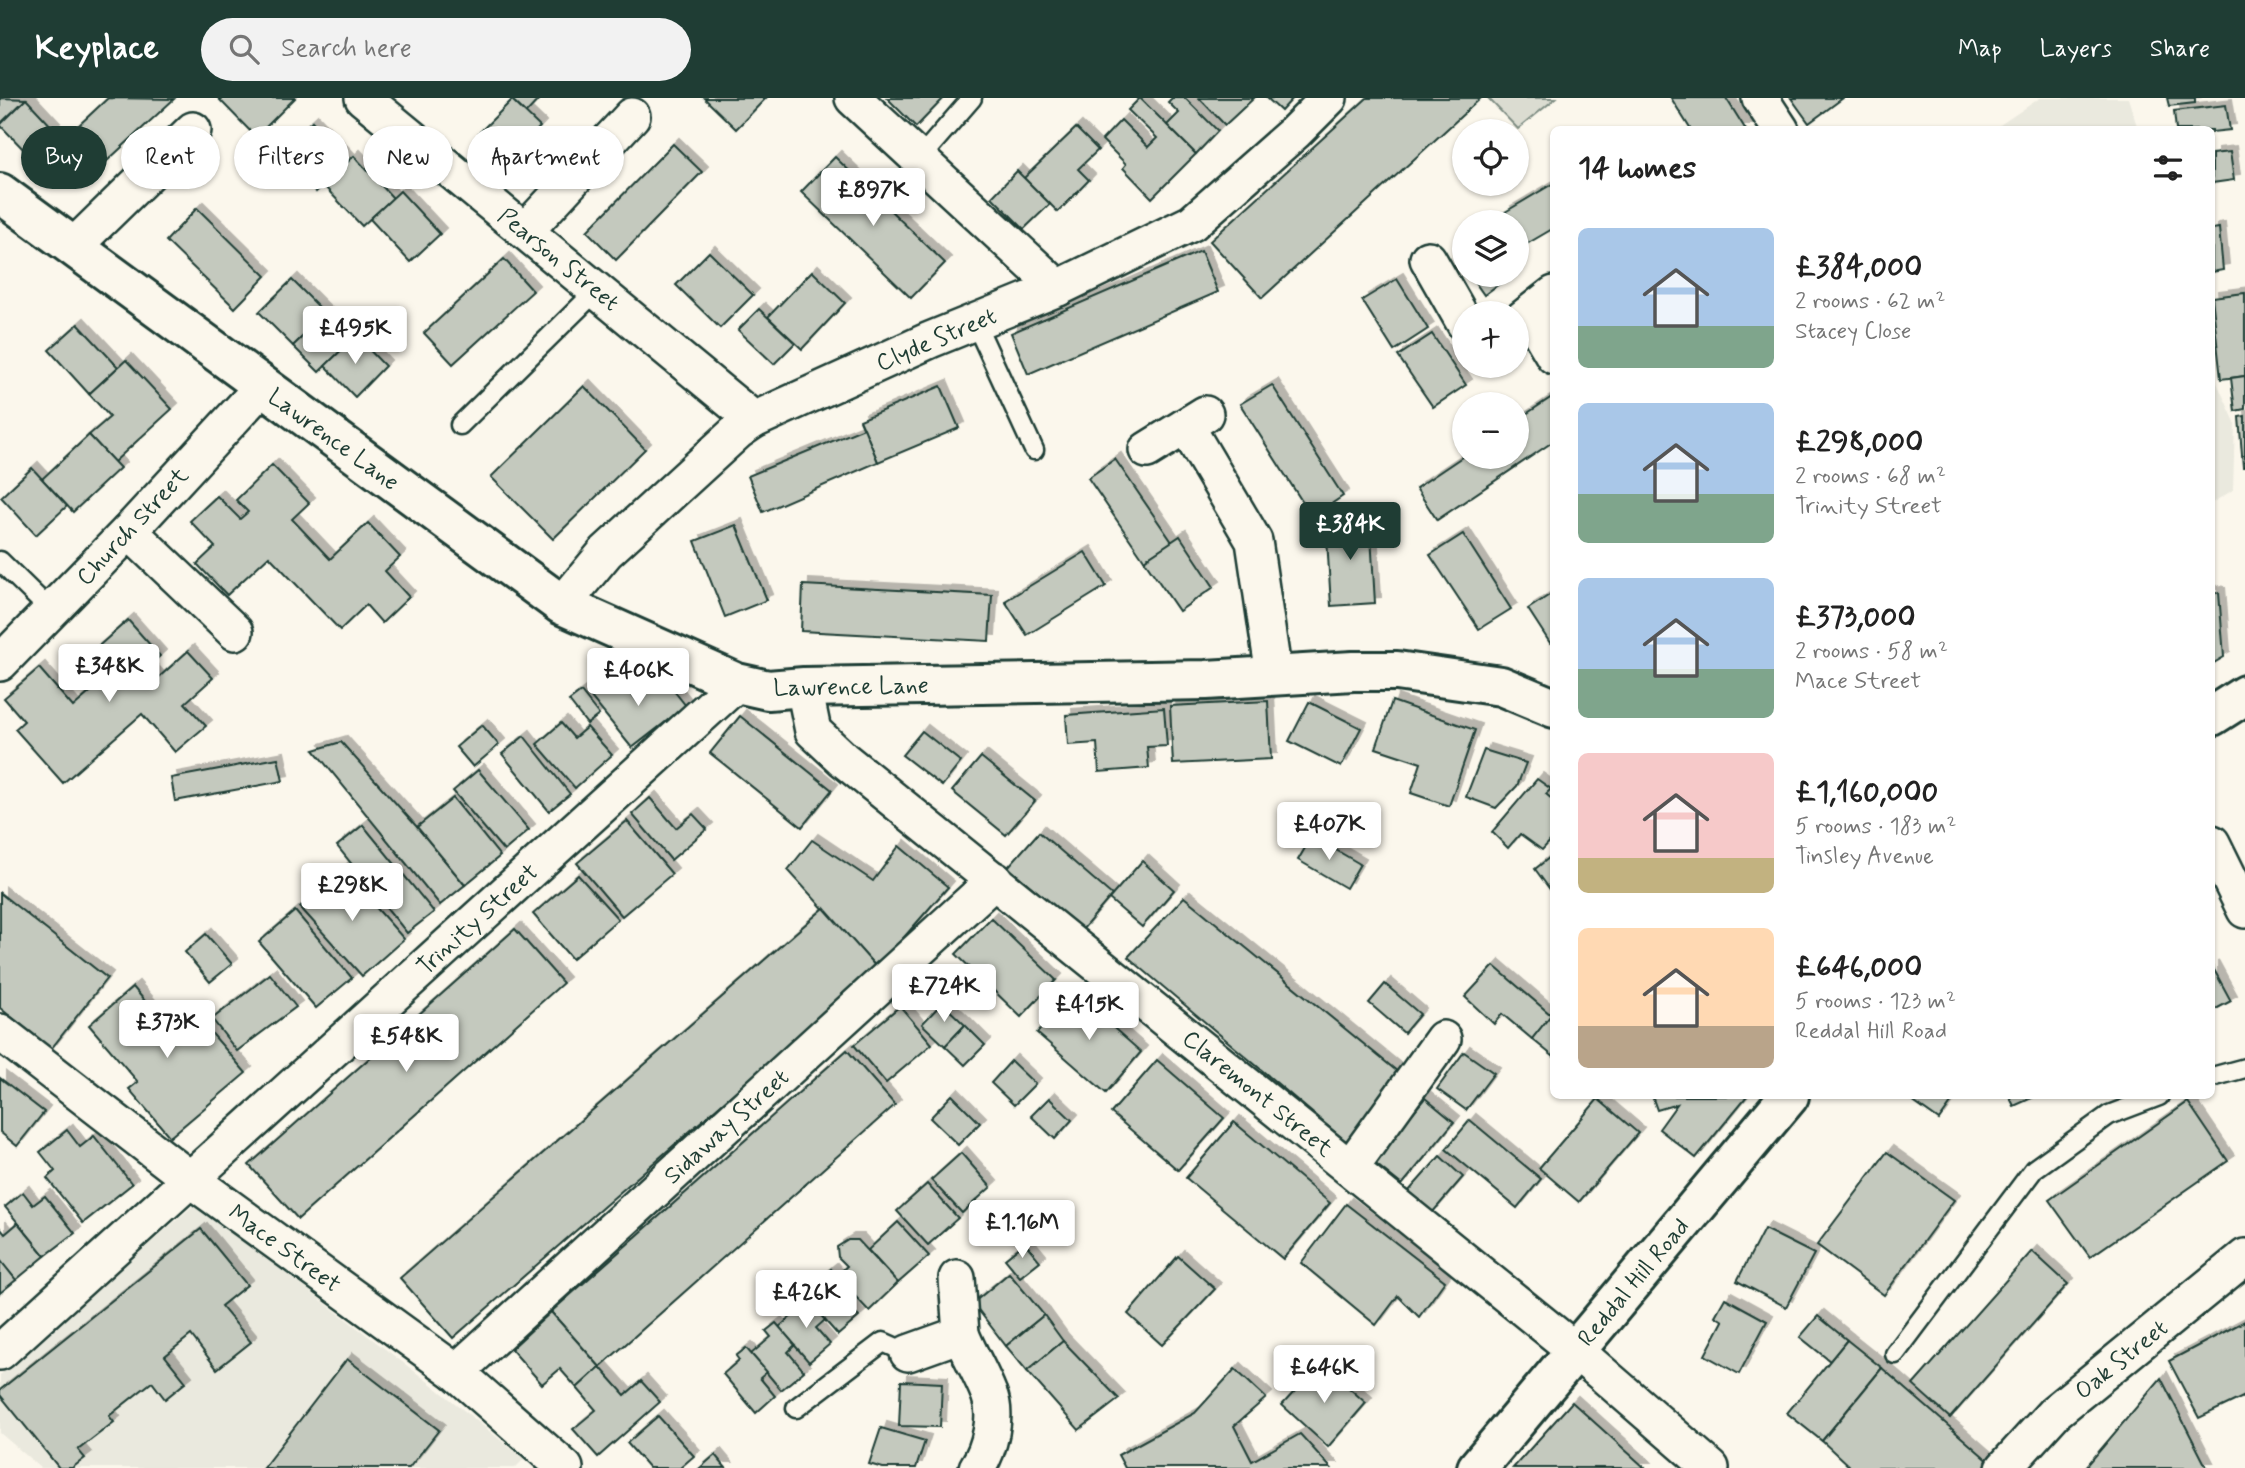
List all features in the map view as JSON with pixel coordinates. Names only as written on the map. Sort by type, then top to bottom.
[{"type":"street","name":"Pearson Street","points":[[363,98],[754,420]]},
{"type":"street","points":[[853,98],[1058,288]]},
{"type":"street","name":"Clyde Street","points":[[562,605],[606,552],[738,431],[754,420],[1058,288],[1192,223],[1295,132],[1329,98]]},
{"type":"street","points":[[1760,98],[1778,126]]},
{"type":"street","points":[[526,231],[632,116]]},
{"type":"street","points":[[73,247],[133,189]]},
{"type":"street","name":"Lawrence Lane","points":[[0,193],[562,605],[737,683],[768,690],[804,687],[1206,680],[1397,671],[1501,686],[1550,706]]},
{"type":"street","points":[[1428,259],[1452,301]]},
{"type":"street","points":[[1533,311],[1550,347]]},
{"type":"street","name":"Church Street","points":[[0,663],[129,531],[262,387]]},
{"type":"street","points":[[1147,450],[1195,420],[1254,541],[1274,676]]},
{"type":"street","points":[[129,531],[235,632]]},
{"type":"street","name":"Trinity Street","points":[[0,1352],[737,683]]},
{"type":"street","name":"Claremont Street","points":[[804,687],[813,731],[843,759],[1576,1350],[1711,1468]]},
{"type":"street","points":[[2215,714],[2245,695]]},
{"type":"street","points":[[2215,849],[2245,910]]},
{"type":"street","name":"Sidaway Street","points":[[456,1371],[995,880]]},
{"type":"street","name":"Mace Street","points":[[0,1032],[190,1180],[456,1371],[565,1468]]},
{"type":"street","points":[[1350,1168],[1443,1039]]},
{"type":"street","name":"Reddal Hill Road","points":[[1477,1468],[1786,1099]]},
{"type":"street","name":"Oak Street","points":[[2004,1468],[2055,1412],[2245,1257]]},
{"type":"street","points":[[957,1278],[961,1334],[991,1396],[992,1435],[977,1468]]},
{"type":"street","points":[[908,1353],[961,1334]]},
{"type":"lane","points":[[920,158],[972,98]]},
{"type":"lane","points":[[460,425],[597,290]]},
{"type":"lane","points":[[975,322],[1034,450]]},
{"type":"lane","points":[[0,561],[51,611]]},
{"type":"lane","points":[[2215,1076],[2245,1068]]},
{"type":"lane","points":[[1895,1354],[2034,1169],[2109,1115],[2151,1099]]},
{"type":"lane","points":[[796,1408],[883,1342],[908,1353]]},
{"type":"shaded area","points":[[1488,98],[1556,98],[1529,120],[1508,119]]},
{"type":"shaded area","points":[[2040,98],[2128,98],[2137,126],[1998,126]]},
{"type":"shaded area","points":[[2215,379],[2235,422],[2233,490],[2215,501]]},
{"type":"shaded area","points":[[195,1204],[435,1387],[524,1459],[515,1468],[41,1468],[0,1433],[0,1375]]},
{"type":"building","points":[[0,98],[26,99],[0,124]]},
{"type":"building","points":[[108,98],[174,99],[145,126],[121,126],[121,148],[107,161],[107,126],[78,126]]},
{"type":"building","points":[[218,98],[295,98],[267,126],[245,126]]},
{"type":"building","points":[[510,98],[540,98],[526,113]]},
{"type":"building","points":[[704,98],[766,98],[736,129]]},
{"type":"building","points":[[887,98],[944,98],[916,127]]},
{"type":"building","points":[[1140,98],[1196,154],[1152,198],[1123,168],[1126,164],[1102,140],[1121,120],[1148,147],[1157,138],[1128,110]]},
{"type":"building","points":[[1172,98],[1185,98],[1218,131],[1196,154],[1167,125],[1179,113],[1168,102]]},
{"type":"building","points":[[1199,98],[1254,98],[1225,125]]},
{"type":"building","points":[[1267,98],[1293,98],[1281,111]]},
{"type":"building","points":[[1367,98],[1481,98],[1458,119],[1452,119],[1452,124],[1262,298],[1210,241]]},
{"type":"building","points":[[1671,98],[1726,98],[1744,126],[1688,126]]},
{"type":"building","points":[[1791,98],[1843,98],[1809,123]]},
{"type":"building","points":[[2167,98],[2195,98],[2195,103],[2169,106]]},
{"type":"building","points":[[26,99],[51,126],[21,126],[21,147],[0,125]]},
{"type":"building","points":[[512,100],[539,126],[486,126]]},
{"type":"building","points":[[2226,105],[2230,130],[2215,132],[2215,126],[2176,126],[2174,111]]},
{"type":"building","points":[[1076,128],[1098,150],[1078,169],[1089,180],[1058,212],[1024,178]]},
{"type":"building","points":[[673,144],[702,172],[616,260],[587,231]]},
{"type":"building","points":[[2230,152],[2234,180],[2215,183],[2215,154]]},
{"type":"building","points":[[354,156],[363,166],[363,189],[385,189],[393,198],[362,226],[327,189],[349,189],[349,161]]},
{"type":"building","points":[[835,157],[945,263],[911,298],[801,192]]},
{"type":"building","points":[[1017,171],[1050,204],[1024,229],[992,197]]},
{"type":"building","points":[[1550,185],[1550,230],[1529,243],[1529,210],[1508,210]]},
{"type":"building","points":[[400,191],[440,234],[410,262],[370,219]]},
{"type":"building","points":[[197,208],[266,276],[235,308],[166,241]]},
{"type":"building","points":[[2219,228],[2223,270],[2215,271],[2215,229]]},
{"type":"building","points":[[1201,251],[1218,292],[1028,374],[1011,333]]},
{"type":"building","points":[[709,252],[753,295],[720,328],[676,285]]},
{"type":"building","points":[[504,259],[533,291],[453,364],[424,333]]},
{"type":"building","points":[[812,271],[845,303],[802,349],[768,317]]},
{"type":"building","points":[[1397,279],[1428,329],[1394,351],[1362,300]]},
{"type":"building","points":[[292,280],[326,314],[293,346],[259,312]]},
{"type":"building","points":[[1478,287],[1495,287],[1484,295]]},
{"type":"building","points":[[2245,293],[2245,376],[2221,379],[2215,297]]},
{"type":"building","points":[[759,309],[795,343],[774,364],[738,330]]},
{"type":"building","points":[[326,314],[351,341],[319,372],[293,346]]},
{"type":"building","points":[[78,324],[118,367],[89,394],[49,350]]},
{"type":"building","points":[[1432,334],[1452,364],[1452,378],[1461,378],[1466,385],[1433,407],[1398,356]]},
{"type":"building","points":[[356,336],[385,366],[355,397],[325,366]]},
{"type":"building","points":[[126,360],[172,409],[114,462],[89,435],[110,417],[89,394]]},
{"type":"building","points":[[2245,376],[2245,409],[2235,411],[2231,378]]},
{"type":"building","points":[[1272,385],[1343,496],[1312,517],[1240,404]]},
{"type":"building","points":[[584,386],[645,449],[553,539],[491,477]]},
{"type":"building","points":[[941,386],[959,428],[878,462],[860,420]]},
{"type":"building","points":[[1550,398],[1550,444],[1529,458],[1529,412]]},
{"type":"building","points":[[2245,416],[2245,467],[2243,467],[2239,417]]},
{"type":"building","points":[[864,428],[878,462],[763,512],[748,476]]},
{"type":"building","points":[[89,435],[120,468],[73,512],[42,479]]},
{"type":"building","points":[[1115,459],[1172,542],[1144,560],[1088,478]]},
{"type":"building","points":[[1452,464],[1452,469],[1513,469],[1437,520],[1416,488]]},
{"type":"building","points":[[272,465],[309,503],[292,519],[330,559],[368,523],[400,557],[385,571],[409,597],[382,623],[366,605],[340,630],[269,556],[227,595],[197,564],[215,547],[190,521],[217,496],[240,519],[248,512],[236,500]]},
{"type":"building","points":[[32,468],[67,506],[36,535],[1,497]]},
{"type":"building","points":[[1370,518],[1375,603],[1331,606],[1326,521]]},
{"type":"building","points":[[736,525],[767,600],[725,617],[695,541]]},
{"type":"building","points":[[1463,534],[1511,609],[1479,629],[1430,555]]},
{"type":"building","points":[[1180,536],[1214,587],[1179,611],[1144,560]]},
{"type":"building","points":[[1085,552],[1106,586],[1027,635],[1005,601]]},
{"type":"building","points":[[803,585],[992,595],[989,641],[801,631]]},
{"type":"building","points":[[2215,592],[2219,593],[2224,657],[2215,662]]},
{"type":"building","points":[[1550,595],[1550,643],[1528,609]]},
{"type":"building","points":[[128,620],[160,656],[148,667],[158,678],[188,651],[213,678],[185,703],[206,726],[175,752],[142,714],[63,783],[15,729],[24,721],[4,698],[39,668],[73,707],[112,673],[93,651]]},
{"type":"building","points":[[617,675],[636,699],[663,677],[686,706],[632,748],[590,696]]},
{"type":"building","points":[[581,692],[599,715],[587,724],[569,701]]},
{"type":"building","points":[[1268,701],[1271,759],[1173,764],[1170,706]]},
{"type":"building","points":[[1392,701],[1475,730],[1449,806],[1411,793],[1421,763],[1376,748]]},
{"type":"building","points":[[1309,702],[1361,728],[1341,767],[1289,741]]},
{"type":"building","points":[[1164,708],[1167,746],[1147,747],[1149,768],[1099,772],[1097,743],[1068,745],[1066,715]]},
{"type":"building","points":[[740,716],[832,790],[802,827],[710,753]]},
{"type":"building","points":[[561,723],[574,738],[587,727],[612,755],[575,788],[537,744]]},
{"type":"building","points":[[482,725],[499,745],[473,767],[456,747]]},
{"type":"building","points":[[922,731],[961,762],[942,786],[902,755]]},
{"type":"building","points":[[524,736],[570,794],[549,811],[502,754]]},
{"type":"building","points":[[341,742],[465,885],[440,905],[314,750]]},
{"type":"building","points":[[1484,750],[1526,763],[1517,786],[1496,808],[1466,797]]},
{"type":"building","points":[[981,757],[1035,801],[1006,835],[952,791]]},
{"type":"building","points":[[278,758],[283,781],[175,801],[171,778]]},
{"type":"building","points":[[478,770],[529,830],[504,851],[453,791]]},
{"type":"building","points":[[1537,779],[1550,788],[1546,794],[1550,798],[1550,841],[1542,850],[1520,834],[1508,848],[1492,832]]},
{"type":"building","points":[[453,798],[500,856],[465,885],[417,827]]},
{"type":"building","points":[[650,798],[676,828],[693,814],[707,829],[671,860],[632,814]]},
{"type":"building","points":[[627,821],[672,874],[622,916],[577,863]]},
{"type":"building","points":[[363,825],[434,912],[407,933],[337,846]]},
{"type":"building","points":[[1039,832],[1112,895],[1082,930],[1008,867]]},
{"type":"building","points":[[1312,836],[1360,864],[1346,888],[1298,860]]},
{"type":"building","points":[[812,840],[873,881],[899,846],[948,887],[877,968],[788,870]]},
{"type":"building","points":[[1550,857],[1550,890],[1535,869]]},
{"type":"building","points":[[1142,861],[1174,890],[1142,927],[1109,899]]},
{"type":"building","points":[[342,869],[404,939],[362,976],[300,907]]},
{"type":"building","points":[[578,875],[618,919],[572,959],[533,914]]},
{"type":"building","points":[[0,893],[107,978],[51,1049],[0,1008]]},
{"type":"building","points":[[1184,897],[1404,1077],[1349,1144],[1128,957]]},
{"type":"building","points":[[824,908],[877,968],[453,1338],[400,1278]]},
{"type":"building","points":[[295,911],[352,978],[316,1008],[259,942]]},
{"type":"building","points":[[991,918],[1056,980],[1021,1017],[956,954]]},
{"type":"building","points":[[515,929],[563,983],[298,1219],[249,1165]]},
{"type":"building","points":[[206,934],[232,964],[210,982],[185,952]]},
{"type":"building","points":[[1494,966],[1550,1016],[1532,1039],[1502,1014],[1494,1024],[1465,997]]},
{"type":"building","points":[[2215,972],[2231,1001],[2215,1009]]},
{"type":"building","points":[[270,974],[296,1007],[237,1051],[212,1019]]},
{"type":"building","points":[[1385,984],[1420,1014],[1404,1033],[1369,1003]]},
{"type":"building","points":[[133,987],[167,1027],[189,1007],[246,1073],[170,1137],[129,1089],[138,1082],[89,1025]]},
{"type":"building","points":[[1073,992],[1141,1052],[1106,1093],[1037,1033]]},
{"type":"building","points":[[942,1003],[965,1025],[945,1046],[922,1024]]},
{"type":"building","points":[[900,1006],[932,1044],[886,1083],[854,1045]]},
{"type":"building","points":[[1550,1016],[1550,1054],[1532,1039]]},
{"type":"building","points":[[965,1025],[985,1045],[965,1065],[945,1046]]},
{"type":"building","points":[[847,1050],[895,1105],[600,1367],[551,1312]]},
{"type":"building","points":[[1464,1052],[1494,1073],[1466,1110],[1437,1089]]},
{"type":"building","points":[[1157,1060],[1224,1118],[1178,1170],[1111,1113]]},
{"type":"building","points":[[1011,1061],[1035,1084],[1014,1105],[991,1083]]},
{"type":"building","points":[[0,1078],[44,1112],[17,1146],[0,1132]]},
{"type":"building","points":[[952,1095],[980,1123],[958,1145],[930,1118]]},
{"type":"building","points":[[1049,1098],[1072,1120],[1055,1139],[1031,1116]]},
{"type":"building","points":[[1425,1098],[1454,1122],[1402,1185],[1372,1161]]},
{"type":"building","points":[[1598,1099],[1638,1133],[1579,1202],[1539,1168]]},
{"type":"building","points":[[1653,1099],[1745,1099],[1696,1158],[1659,1129],[1677,1104],[1657,1110]]},
{"type":"building","points":[[1909,1099],[1954,1099],[1939,1120]]},
{"type":"building","points":[[2010,1099],[2029,1099],[2014,1106]]},
{"type":"building","points":[[2188,1102],[2228,1161],[2090,1257],[2049,1200]]},
{"type":"building","points":[[1470,1120],[1541,1179],[1517,1208],[1446,1149]]},
{"type":"building","points":[[1234,1122],[1330,1203],[1283,1259],[1186,1178]]},
{"type":"building","points":[[67,1130],[80,1147],[94,1136],[132,1184],[83,1223],[47,1178],[55,1171],[40,1152]]},
{"type":"building","points":[[1887,1152],[1954,1200],[1884,1295],[1817,1245]]},
{"type":"building","points":[[961,1153],[991,1187],[962,1213],[931,1180]]},
{"type":"building","points":[[1440,1156],[1463,1177],[1432,1213],[1408,1192]]},
{"type":"building","points":[[927,1184],[958,1218],[928,1245],[897,1211]]},
{"type":"building","points":[[23,1192],[33,1205],[45,1196],[75,1233],[45,1256],[5,1207]]},
{"type":"building","points":[[1346,1204],[1445,1281],[1419,1317],[1398,1296],[1376,1325],[1301,1263]]},
{"type":"building","points":[[898,1222],[929,1256],[898,1283],[868,1250]]},
{"type":"building","points":[[18,1223],[45,1256],[16,1280],[0,1260],[0,1228],[5,1234]]},
{"type":"building","points":[[201,1229],[247,1285],[221,1306],[251,1342],[217,1369],[191,1335],[165,1356],[186,1382],[165,1399],[152,1382],[109,1416],[114,1422],[78,1450],[85,1458],[72,1468],[59,1468],[0,1395],[0,1390]]},
{"type":"building","points":[[1764,1229],[1814,1254],[1786,1307],[1737,1281]]},
{"type":"building","points":[[848,1240],[858,1240],[898,1283],[869,1311],[836,1276],[847,1266],[838,1257],[837,1247]]},
{"type":"building","points":[[1025,1243],[1040,1261],[1020,1277],[1005,1259]]},
{"type":"building","points":[[2032,1251],[2068,1284],[1950,1418],[1913,1385]]},
{"type":"building","points":[[1178,1256],[1215,1289],[1162,1345],[1128,1314]]},
{"type":"building","points":[[0,1260],[16,1280],[0,1293]]},
{"type":"building","points":[[831,1269],[853,1296],[846,1302],[859,1317],[838,1335],[808,1301],[827,1285],[820,1278]]},
{"type":"building","points":[[1009,1273],[1044,1315],[1006,1346],[973,1303]]},
{"type":"building","points":[[804,1296],[825,1320],[816,1328],[830,1344],[809,1362],[779,1327],[799,1310],[794,1304]]},
{"type":"building","points":[[1725,1298],[1767,1321],[1739,1374],[1705,1355],[1723,1321],[1715,1316]]},
{"type":"building","points":[[551,1312],[600,1367],[577,1388],[560,1369],[542,1384],[511,1349]]},
{"type":"building","points":[[1044,1315],[1063,1341],[1027,1371],[1006,1346]]},
{"type":"building","points":[[1818,1316],[1847,1340],[1830,1361],[1800,1337]]},
{"type":"building","points":[[2245,1321],[2245,1396],[2199,1418],[2169,1361]]},
{"type":"building","points":[[776,1323],[795,1345],[788,1352],[804,1371],[781,1390],[751,1354],[771,1337],[766,1331]]},
{"type":"building","points":[[1847,1340],[1882,1368],[1822,1441],[1787,1413]]},
{"type":"building","points":[[1063,1341],[1119,1399],[1079,1430],[1027,1371]]},
{"type":"building","points":[[746,1348],[767,1372],[760,1378],[775,1396],[756,1413],[723,1374],[739,1360],[736,1356]]},
{"type":"building","points":[[347,1359],[439,1430],[409,1468],[263,1468]]},
{"type":"building","points":[[1321,1363],[1366,1403],[1328,1447],[1282,1405]]},
{"type":"building","points":[[600,1367],[625,1395],[641,1381],[660,1402],[598,1457],[573,1429],[596,1410],[577,1388]]},
{"type":"building","points":[[1882,1368],[1991,1463],[1985,1468],[1851,1468],[1822,1441]]},
{"type":"building","points":[[1235,1369],[1266,1398],[1234,1426],[1252,1461],[1300,1434],[1331,1468],[1125,1468],[1118,1455],[1195,1413]]},
{"type":"building","points":[[2161,1378],[2207,1468],[2085,1468]]},
{"type":"building","points":[[901,1381],[942,1383],[940,1427],[899,1426]]},
{"type":"building","points":[[1572,1402],[1644,1467],[1645,1468],[1513,1468]]},
{"type":"building","points":[[658,1416],[694,1456],[680,1468],[649,1468],[627,1443]]},
{"type":"building","points":[[881,1428],[925,1441],[916,1468],[883,1468],[869,1464]]},
{"type":"building","points":[[715,1455],[726,1468],[700,1468]]}]
